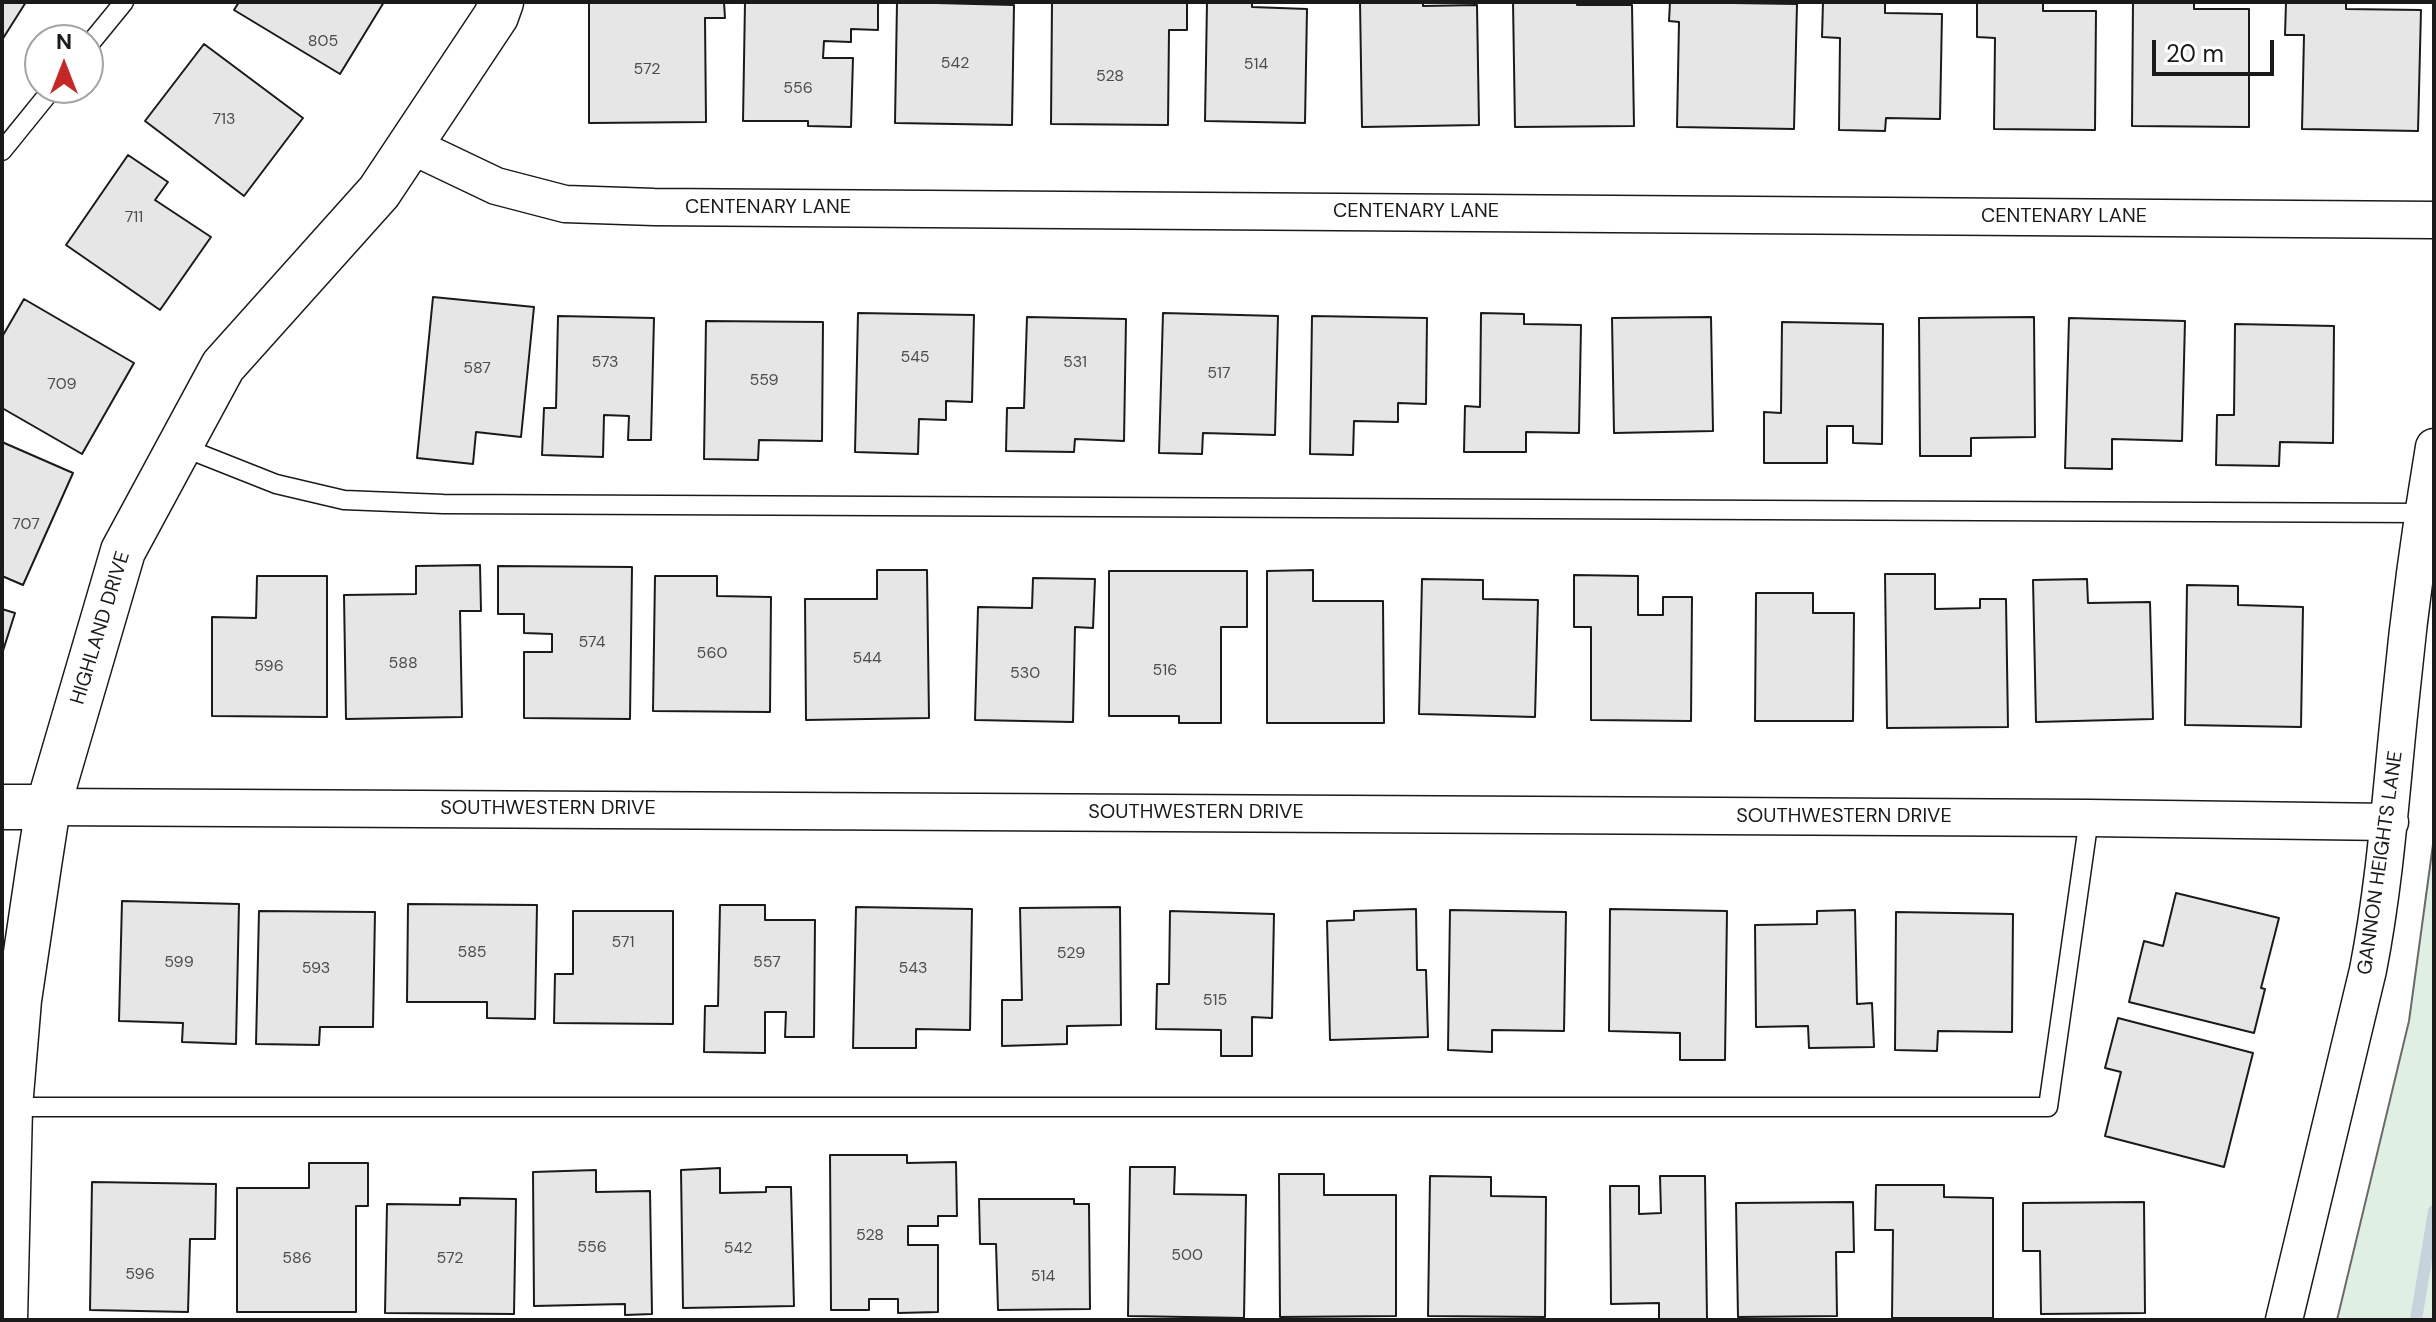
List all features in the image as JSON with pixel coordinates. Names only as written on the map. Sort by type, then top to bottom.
[{"type":"street","name":"HIGHLAND DRIVE","points":[[5,1320],[10,1107],[19,1000],[48,807],[123,551],[223,366],[379,192],[496,16],[501,2]]},
{"type":"street","name":"CENTENARY LANE","points":[[410,145],[496,186],[580,205],[2434,220]]},
{"type":"street","name":"GANNON HEIGHTS LANE","points":[[2284,1320],[2377,922],[2423,513],[2434,447]]},
{"type":"street","name":"SOUTHWESTERN DRIVE","points":[[2,807],[2390,822]]},
{"type":"lane","points":[[104,26],[124,2]]},
{"type":"lane","points":[[2,151],[40,104]]},
{"type":"lane","points":[[180,446],[276,484],[344,500],[443,504],[2423,513]]},
{"type":"lane","points":[[10,1107],[2048,1107],[2089,818]]},
{"type":"green space","points":[[2434,837],[2434,1320],[2337,1320],[2409,1021]]},
{"type":"building","points":[[2,2],[26,2],[2,40]]},
{"type":"building","points":[[239,2],[384,2],[340,74],[234,10]]},
{"type":"building","points":[[589,2],[724,2],[725,18],[705,18],[706,122],[589,123]]},
{"type":"building","points":[[745,2],[878,2],[878,30],[851,29],[851,42],[824,41],[823,58],[853,58],[851,127],[808,126],[808,121],[743,121]]},
{"type":"building","points":[[897,2],[1014,5],[1012,125],[895,123]]},
{"type":"building","points":[[1052,2],[1187,2],[1187,30],[1169,30],[1168,125],[1051,124]]},
{"type":"building","points":[[1207,2],[1252,2],[1252,7],[1307,9],[1305,123],[1205,121]]},
{"type":"building","points":[[1360,2],[1477,5],[1479,125],[1362,127]]},
{"type":"building","points":[[1513,2],[1632,5],[1634,126],[1515,127]]},
{"type":"building","points":[[1670,2],[1797,4],[1794,129],[1677,127],[1679,22],[1669,21]]},
{"type":"building","points":[[1823,2],[1885,2],[1885,13],[1942,14],[1940,119],[1886,118],[1885,131],[1839,130],[1840,38],[1822,37]]},
{"type":"building","points":[[1977,2],[2043,2],[2043,11],[2096,11],[2095,130],[1994,129],[1995,38],[1977,37]]},
{"type":"building","points":[[2133,2],[2194,2],[2194,9],[2249,9],[2249,127],[2132,126]]},
{"type":"building","points":[[2286,2],[2346,2],[2346,9],[2421,10],[2418,131],[2302,129],[2304,35],[2285,35]]},
{"type":"building","points":[[204,44],[303,118],[244,196],[145,121]]},
{"type":"building","points":[[128,155],[168,182],[155,200],[211,237],[160,310],[66,245]]},
{"type":"building","points":[[433,297],[534,307],[521,437],[476,432],[473,464],[417,458]]},
{"type":"building","points":[[24,299],[134,363],[82,454],[2,408],[2,337]]},
{"type":"building","points":[[858,313],[974,315],[972,402],[946,401],[946,420],[919,419],[918,454],[855,452]]},
{"type":"building","points":[[1163,313],[1278,316],[1275,435],[1203,433],[1202,454],[1159,453]]},
{"type":"building","points":[[1481,313],[1524,314],[1524,324],[1581,325],[1579,433],[1526,432],[1526,452],[1464,452],[1465,406],[1480,407]]},
{"type":"building","points":[[558,316],[654,318],[651,440],[628,440],[629,416],[604,415],[603,457],[542,455],[544,408],[556,408]]},
{"type":"building","points":[[1312,316],[1427,318],[1426,404],[1398,403],[1398,422],[1354,421],[1353,455],[1310,454]]},
{"type":"building","points":[[1027,317],[1126,319],[1124,441],[1075,439],[1074,452],[1006,451],[1007,408],[1024,408]]},
{"type":"building","points":[[1711,317],[1713,431],[1614,433],[1612,318]]},
{"type":"building","points":[[2034,317],[2035,437],[1971,438],[1971,456],[1920,456],[1919,318]]},
{"type":"building","points":[[2069,318],[2185,321],[2182,441],[2112,439],[2112,469],[2065,468]]},
{"type":"building","points":[[706,321],[823,322],[822,441],[759,440],[758,460],[704,459]]},
{"type":"building","points":[[1782,322],[1883,324],[1882,444],[1853,443],[1853,426],[1827,426],[1827,463],[1764,463],[1764,412],[1781,413]]},
{"type":"building","points":[[2235,324],[2334,326],[2333,443],[2280,442],[2279,466],[2216,465],[2217,415],[2234,415]]},
{"type":"building","points":[[2,442],[73,473],[23,585],[2,576]]},
{"type":"building","points":[[480,565],[481,611],[460,611],[462,717],[346,719],[344,595],[416,594],[416,566]]},
{"type":"building","points":[[498,566],[632,567],[630,719],[524,718],[524,652],[552,652],[552,634],[524,633],[524,614],[498,614]]},
{"type":"building","points":[[877,570],[927,570],[929,718],[806,720],[805,599],[877,599]]},
{"type":"building","points":[[1313,570],[1313,601],[1383,601],[1384,723],[1267,723],[1267,571]]},
{"type":"building","points":[[1109,571],[1247,571],[1247,627],[1221,627],[1221,723],[1179,723],[1179,716],[1109,716]]},
{"type":"building","points":[[1885,574],[1935,574],[1935,609],[1980,608],[1980,599],[2006,599],[2008,727],[1887,728]]},
{"type":"building","points":[[1574,575],[1638,576],[1638,615],[1663,615],[1663,597],[1692,597],[1691,721],[1591,720],[1591,627],[1574,627]]},
{"type":"building","points":[[257,576],[327,576],[327,717],[212,716],[212,617],[256,618]]},
{"type":"building","points":[[655,576],[717,576],[717,596],[771,597],[770,712],[653,711]]},
{"type":"building","points":[[1033,578],[1095,579],[1093,628],[1075,627],[1073,722],[975,720],[978,607],[1032,608]]},
{"type":"building","points":[[1422,579],[1483,580],[1483,599],[1538,600],[1535,717],[1419,714]]},
{"type":"building","points":[[2087,579],[2088,603],[2150,602],[2153,719],[2036,722],[2033,580]]},
{"type":"building","points":[[2187,585],[2238,586],[2238,605],[2303,607],[2301,727],[2185,725]]},
{"type":"building","points":[[1756,593],[1813,593],[1813,613],[1854,613],[1853,721],[1755,721]]},
{"type":"building","points":[[2,609],[15,613],[2,654]]},
{"type":"building","points":[[2176,893],[2279,918],[2261,988],[2265,989],[2254,1033],[2129,1002],[2144,941],[2163,946]]},
{"type":"building","points":[[122,901],[239,904],[236,1044],[182,1042],[183,1023],[119,1021]]},
{"type":"building","points":[[408,904],[537,905],[535,1019],[487,1018],[487,1002],[407,1002]]},
{"type":"building","points":[[720,905],[765,905],[765,920],[815,920],[814,1037],[785,1037],[786,1012],[765,1012],[765,1053],[704,1052],[705,1006],[718,1006]]},
{"type":"building","points":[[856,907],[972,909],[970,1030],[916,1029],[916,1048],[853,1048]]},
{"type":"building","points":[[1120,907],[1121,1025],[1067,1026],[1067,1044],[1002,1046],[1002,1000],[1022,1000],[1020,908]]},
{"type":"building","points":[[1416,909],[1417,970],[1426,970],[1428,1037],[1330,1040],[1327,921],[1354,920],[1354,911]]},
{"type":"building","points":[[1610,909],[1727,911],[1725,1060],[1680,1060],[1680,1033],[1609,1031]]},
{"type":"building","points":[[1450,910],[1566,912],[1564,1031],[1492,1030],[1492,1052],[1448,1050]]},
{"type":"building","points":[[1855,910],[1857,1004],[1872,1003],[1874,1047],[1809,1048],[1808,1026],[1756,1027],[1755,925],[1817,924],[1817,911]]},
{"type":"building","points":[[259,911],[375,912],[373,1027],[320,1027],[319,1045],[256,1044]]},
{"type":"building","points":[[573,911],[673,911],[673,1024],[554,1023],[555,974],[573,974]]},
{"type":"building","points":[[1170,911],[1274,914],[1272,1018],[1252,1017],[1252,1056],[1221,1056],[1221,1030],[1156,1029],[1157,984],[1169,984]]},
{"type":"building","points":[[1896,912],[2013,914],[2012,1032],[1938,1031],[1937,1051],[1895,1050]]},
{"type":"building","points":[[2118,1018],[2253,1053],[2224,1167],[2105,1136],[2121,1072],[2105,1068]]},
{"type":"building","points":[[830,1155],[907,1155],[907,1163],[956,1162],[957,1216],[938,1216],[938,1226],[908,1226],[908,1245],[938,1245],[938,1312],[898,1313],[898,1299],[869,1299],[869,1310],[831,1310]]},
{"type":"building","points":[[309,1163],[368,1163],[368,1206],[356,1206],[356,1312],[237,1312],[237,1188],[309,1188]]},
{"type":"building","points":[[1130,1167],[1175,1167],[1174,1194],[1246,1195],[1244,1318],[1128,1316]]},
{"type":"building","points":[[720,1168],[720,1193],[766,1192],[766,1187],[791,1187],[794,1306],[683,1308],[681,1170]]},
{"type":"building","points":[[596,1170],[596,1192],[650,1191],[652,1314],[625,1315],[625,1304],[534,1306],[533,1172]]},
{"type":"building","points":[[1279,1174],[1324,1174],[1324,1195],[1396,1195],[1396,1316],[1280,1317]]},
{"type":"building","points":[[1430,1176],[1491,1177],[1491,1196],[1546,1197],[1545,1317],[1428,1316]]},
{"type":"building","points":[[1660,1176],[1705,1176],[1707,1319],[1659,1320],[1659,1303],[1611,1304],[1610,1186],[1639,1186],[1639,1214],[1661,1213]]},
{"type":"building","points":[[92,1182],[216,1184],[215,1239],[190,1239],[188,1312],[90,1310]]},
{"type":"building","points":[[1876,1185],[1944,1185],[1944,1197],[1993,1198],[1993,1318],[1892,1318],[1893,1230],[1875,1230]]},
{"type":"building","points":[[460,1198],[516,1199],[514,1314],[385,1313],[387,1204],[460,1205]]},
{"type":"building","points":[[979,1199],[1074,1199],[1074,1204],[1089,1204],[1090,1309],[998,1310],[996,1244],[980,1244]]},
{"type":"building","points":[[1853,1202],[1854,1252],[1836,1252],[1837,1316],[1738,1317],[1736,1203]]},
{"type":"building","points":[[2144,1202],[2145,1313],[2041,1314],[2040,1251],[2023,1251],[2023,1203]]},
{"type":"waterway","points":[[2416,1320],[2434,1211]]}]
